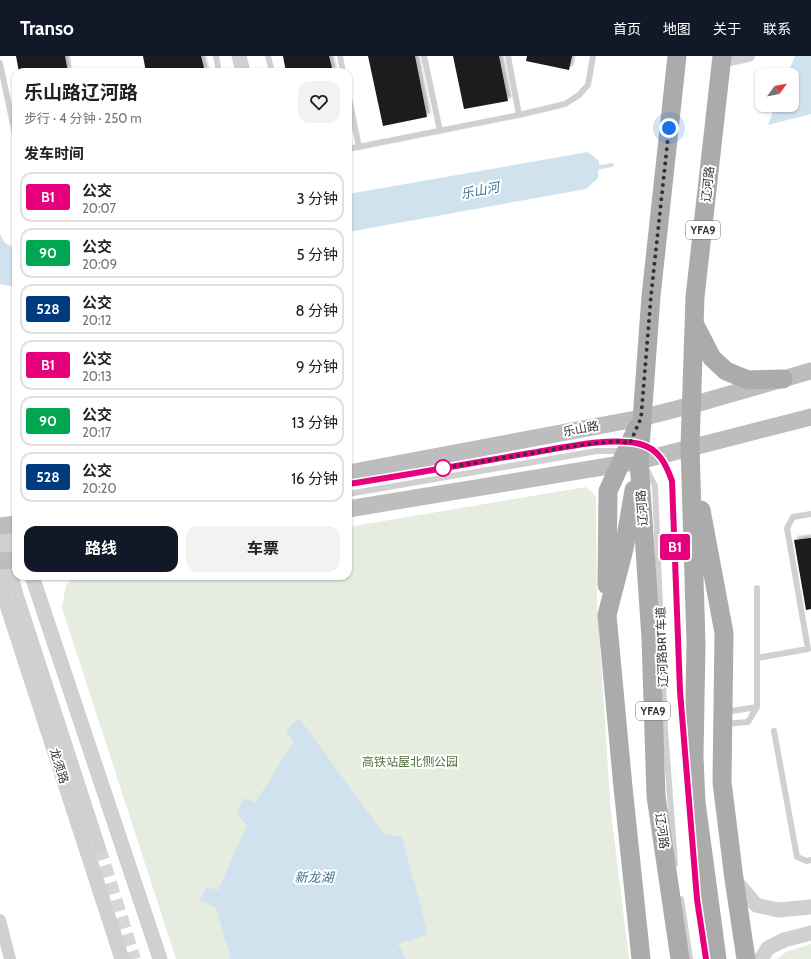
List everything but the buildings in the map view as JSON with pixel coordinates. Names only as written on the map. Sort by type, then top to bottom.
[{"type":"main road","points":[[641,959],[607,615],[608,491],[641,418],[651,296],[677,56]]},
{"type":"main road","name":"辽河路","points":[[717,959],[696,802],[694,756],[696,643],[690,447],[695,297],[722,59]]},
{"type":"main road","points":[[695,325],[712,358],[726,371],[748,380],[783,379]]},
{"type":"main road","name":"乐山路","points":[[352,472],[641,418],[811,371]]},
{"type":"main road","points":[[352,507],[627,451],[659,455],[811,417]]},
{"type":"main road","points":[[690,447],[724,633],[722,782],[746,959]]},
{"type":"main road","points":[[607,615],[624,549],[627,451]]},
{"type":"main road","name":"辽河路","points":[[627,451],[651,638],[656,796],[680,959]]},
{"type":"main road","points":[[0,528],[12,525]]},
{"type":"street","points":[[239,56],[242,68]]},
{"type":"street","points":[[722,59],[749,56]]},
{"type":"street","name":"龙须路","points":[[0,528],[9,559],[4,596],[122,959]]},
{"type":"street","points":[[9,559],[12,571]]},
{"type":"street","points":[[14,580],[100,848]]},
{"type":"street","points":[[36,580],[41,599],[160,959]]},
{"type":"street","points":[[734,879],[756,905],[778,910],[811,907]]},
{"type":"street","points":[[0,920],[10,959]]},
{"type":"street","points":[[761,959],[768,948],[784,940],[811,932]]},
{"type":"lane","points":[[216,56],[218,68]]},
{"type":"lane","points":[[268,56],[271,68]]},
{"type":"lane","points":[[340,56],[342,68]]},
{"type":"lane","points":[[424,56],[440,131]]},
{"type":"lane","points":[[508,56],[520,115]]},
{"type":"lane","points":[[352,148],[520,115],[565,104],[579,95],[588,85],[593,56]]},
{"type":"lane","points":[[0,63],[12,120]]},
{"type":"lane","points":[[352,113],[359,147]]},
{"type":"lane","points":[[352,483],[574,446],[627,451]]},
{"type":"lane","points":[[352,493],[597,451],[627,451]]},
{"type":"lane","name":"辽河路BRT车道","points":[[627,451],[647,470],[655,486],[665,730],[676,868]]},
{"type":"lane","name":"辽河路BRT车道","points":[[659,455],[667,466],[672,481],[680,691],[686,760]]},
{"type":"lane","points":[[757,658],[808,649],[787,528],[793,518],[811,514]]},
{"type":"lane","points":[[723,718],[748,722],[757,707],[757,588]]},
{"type":"lane","points":[[723,718],[757,707]]},
{"type":"lane","points":[[774,731],[797,857],[807,861],[811,860]]},
{"type":"lane","points":[[693,845],[697,899],[706,959]]},
{"type":"lane","points":[[680,891],[690,959]]},
{"type":"green space","name":"高铁站屋北侧公园","points":[[586,487],[596,496],[597,602],[611,813],[629,959],[176,959],[62,608],[66,585],[71,580],[352,580],[352,526]]},
{"type":"green space","points":[[811,944],[811,959],[777,959],[786,952]]},
{"type":"water","points":[[795,56],[811,56],[811,114],[768,125],[773,112],[799,112],[799,68],[790,68]]},
{"type":"water","points":[[588,152],[599,161],[598,178],[586,189],[352,231],[352,193]]},
{"type":"water","points":[[0,234],[5,243],[12,246],[12,286],[0,284]]},
{"type":"water","name":"新龙湖","points":[[299,718],[384,834],[402,837],[428,934],[398,944],[406,959],[231,959],[216,908],[200,900],[206,887],[218,890],[247,825],[236,813],[244,798],[255,803],[294,741],[286,731]]},
{"type":"waterway","name":"乐山河","points":[[595,168],[612,165]]},
{"type":"tunnel","points":[[100,848],[135,959]]},
{"type":"bus line","name":"B1","points":[[352,483],[574,446],[616,441],[640,444],[653,450],[659,455],[667,466],[672,481],[680,691],[697,899],[706,959]]},
{"type":"route","points":[[443,468],[438,469],[574,446],[616,441],[630,443],[641,418],[651,296],[669,128]]}]
